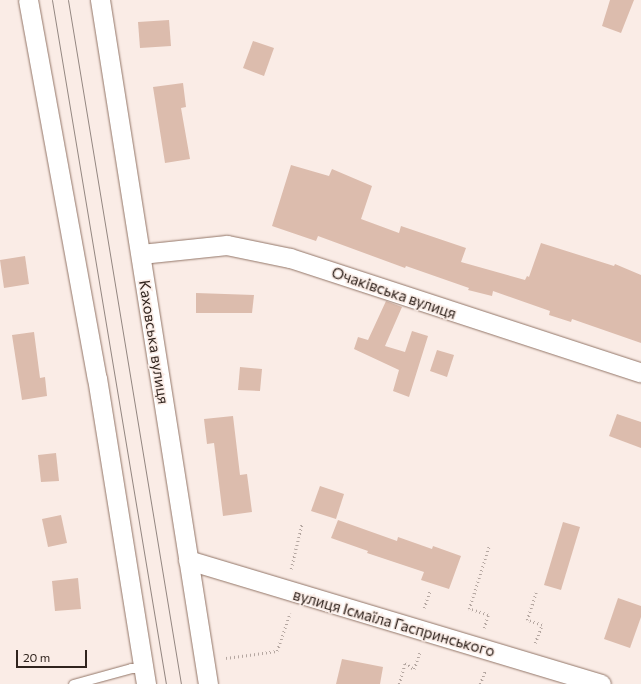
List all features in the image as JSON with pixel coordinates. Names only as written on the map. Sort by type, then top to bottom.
[{"type":"street","points":[[28,0],[97,378],[145,676]]},
{"type":"street","name":"Каховська вулиця","points":[[100,0],[208,684]]},
{"type":"street","name":"Очаківська вулиця","points":[[141,254],[227,245],[290,258],[641,373]]},
{"type":"street","name":"вулиця Ісмаїла Гаспринського","points":[[188,560],[601,684]]},
{"type":"lane","points":[[73,684],[131,668],[145,676]]},
{"type":"path","points":[[204,661],[277,651],[292,592],[302,523]]},
{"type":"path","points":[[478,648],[488,614],[469,609],[489,546]]},
{"type":"path","points":[[529,662],[542,625],[527,620],[536,592]]},
{"type":"path","points":[[399,684],[405,663],[414,669],[427,632]]},
{"type":"building","points":[[610,0],[634,0],[621,33],[602,26]]},
{"type":"building","points":[[169,20],[171,46],[140,48],[138,22]]},
{"type":"building","points":[[253,41],[274,48],[264,76],[243,68]]},
{"type":"building","points":[[183,83],[186,107],[181,108],[190,159],[165,163],[153,87]]},
{"type":"building","points":[[291,165],[329,176],[332,169],[372,186],[361,219],[399,233],[401,226],[466,248],[461,262],[525,280],[527,276],[529,277],[541,243],[614,266],[615,264],[641,275],[641,343],[572,319],[571,322],[549,315],[550,311],[493,291],[492,296],[468,290],[469,288],[406,266],[405,268],[318,236],[316,241],[272,226]]},
{"type":"building","points":[[25,256],[29,284],[4,288],[0,260]]},
{"type":"building","points":[[196,293],[254,295],[252,313],[196,313]]},
{"type":"building","points":[[386,301],[402,307],[385,346],[405,352],[412,331],[428,336],[409,397],[393,391],[399,370],[354,349],[358,337],[368,340]]},
{"type":"building","points":[[34,332],[40,378],[45,377],[47,396],[22,400],[12,335]]},
{"type":"building","points":[[437,350],[454,355],[447,377],[430,371]]},
{"type":"building","points":[[240,367],[262,369],[260,391],[238,390]]},
{"type":"building","points":[[617,414],[641,422],[641,448],[609,436]]},
{"type":"building","points":[[233,416],[240,475],[247,474],[252,512],[223,516],[214,443],[207,444],[204,419]]},
{"type":"building","points":[[56,453],[59,481],[41,482],[38,455]]},
{"type":"building","points":[[320,486],[344,494],[336,519],[311,511]]},
{"type":"building","points":[[61,515],[67,543],[48,547],[42,519]]},
{"type":"building","points":[[338,520],[397,541],[398,537],[432,549],[433,546],[461,556],[449,589],[421,580],[424,572],[367,553],[368,551],[331,538]]},
{"type":"building","points":[[563,522],[580,527],[561,590],[544,585]]},
{"type":"building","points":[[78,578],[81,609],[55,611],[52,581]]},
{"type":"building","points":[[618,598],[641,606],[641,617],[630,648],[604,639]]},
{"type":"building","points":[[342,659],[383,667],[380,684],[336,684]]},
{"type":"tram line","points":[[52,0],[166,684]]},
{"type":"tram line","points":[[68,0],[181,684]]}]
